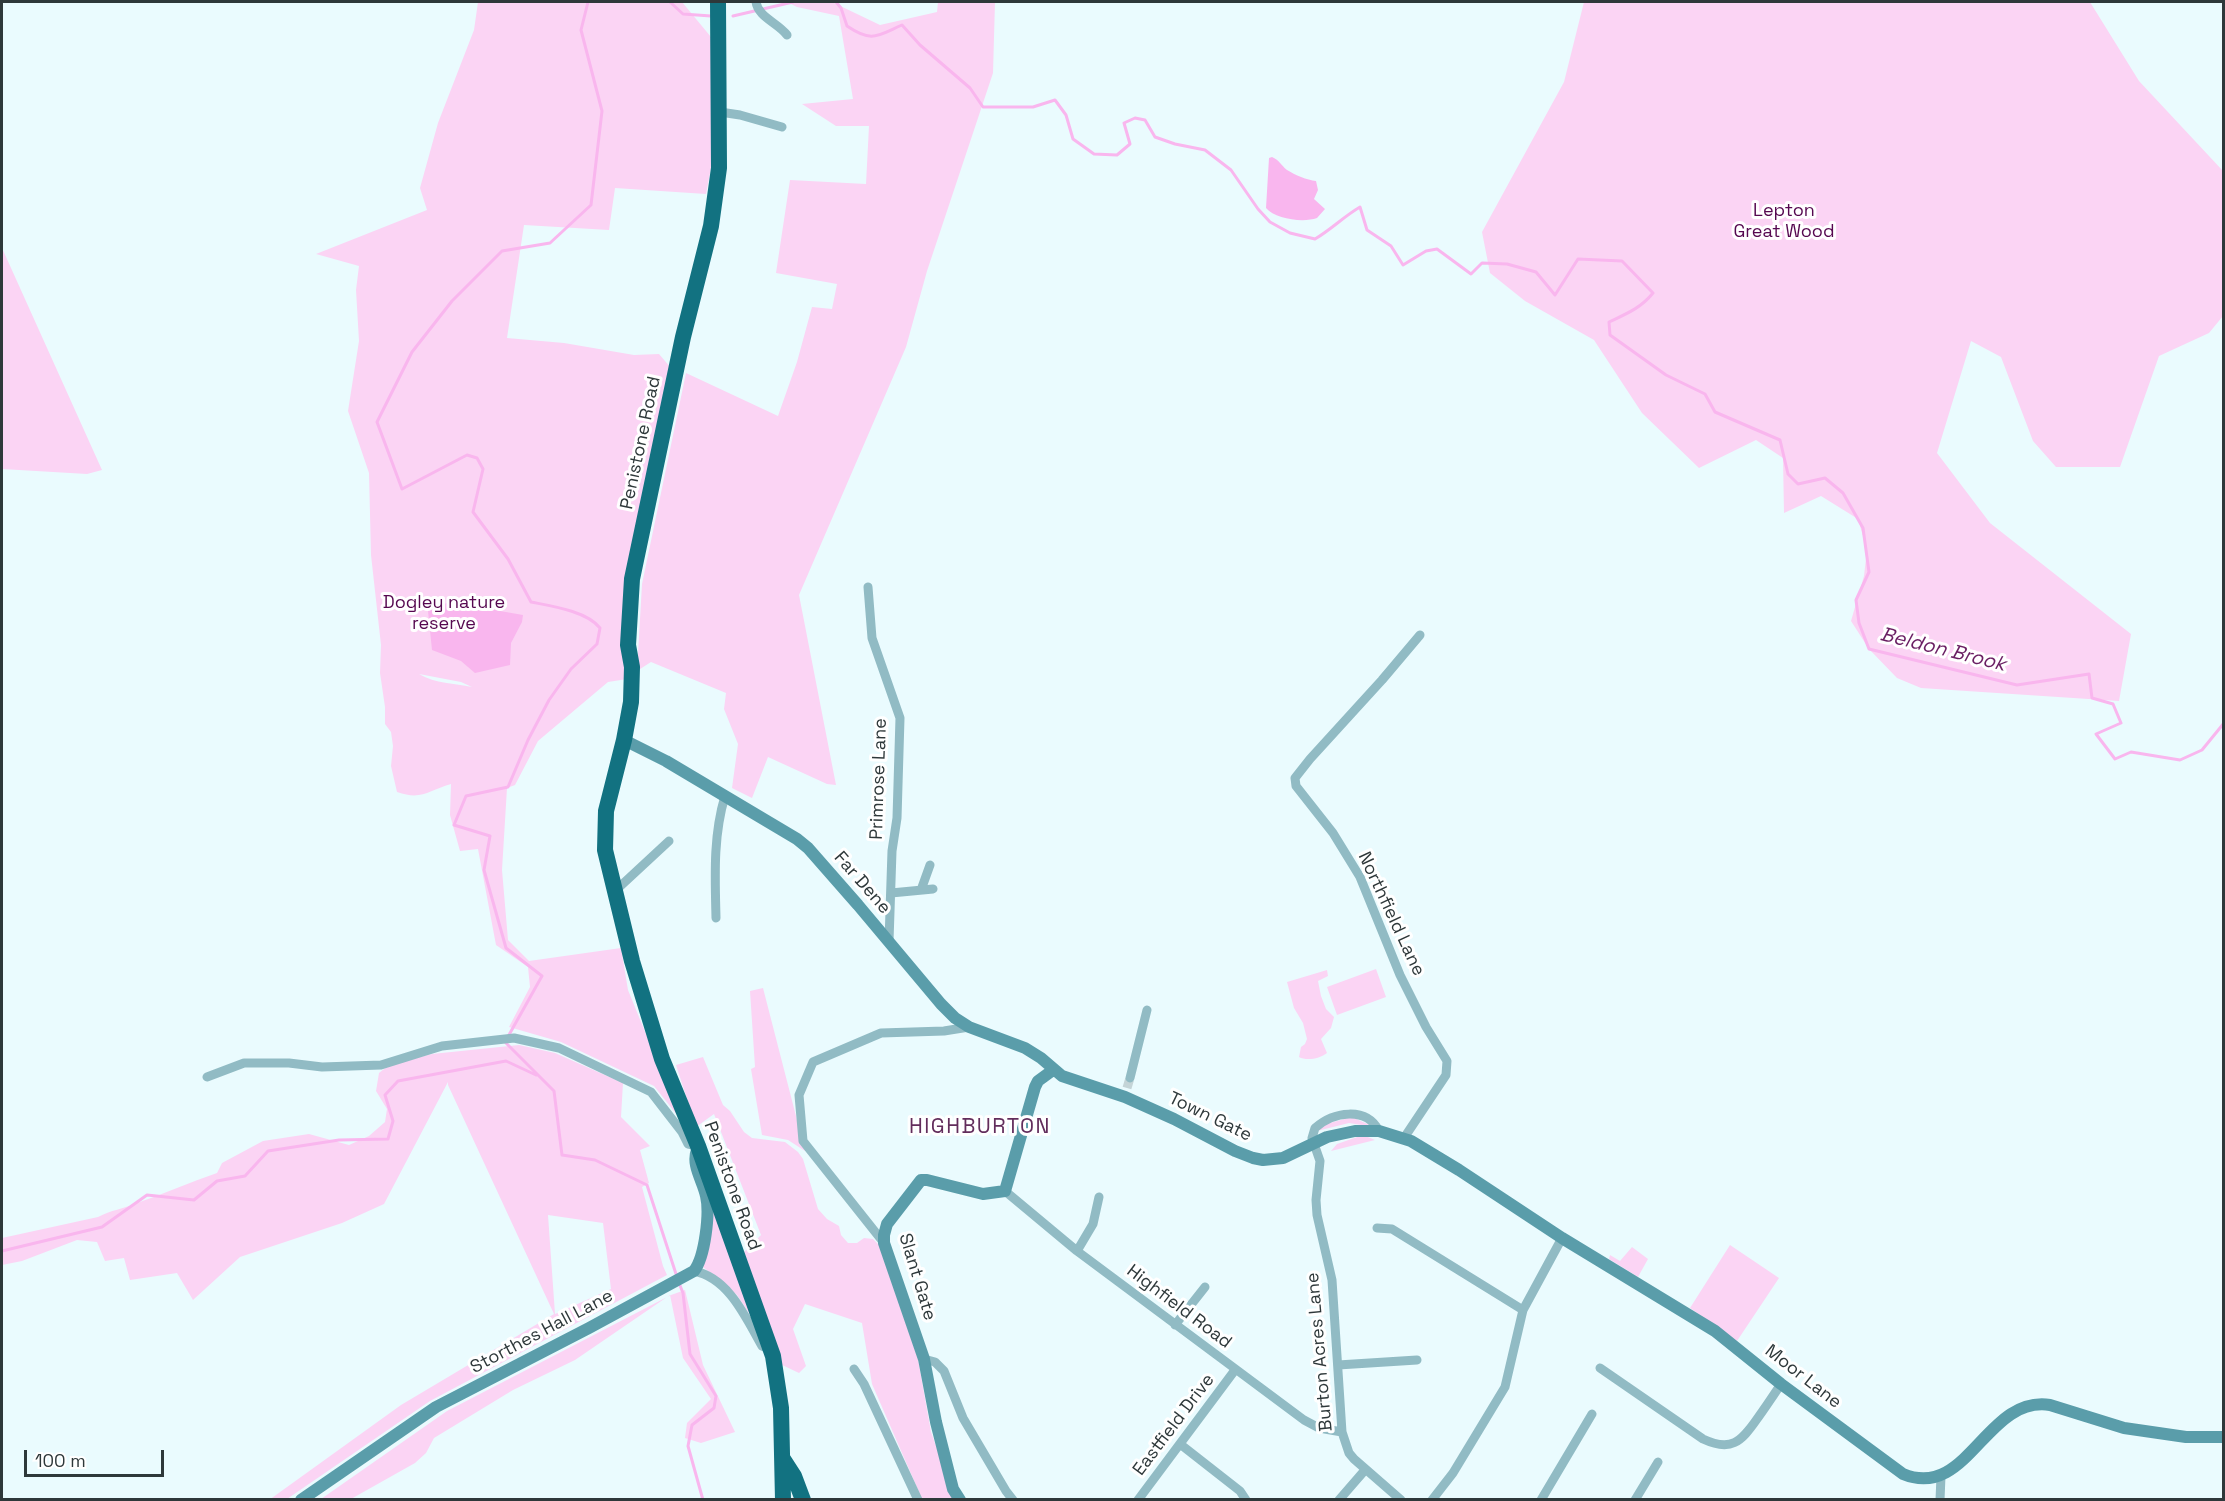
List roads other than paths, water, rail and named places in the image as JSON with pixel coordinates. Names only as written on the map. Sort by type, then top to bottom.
[{"type":"highway","name":"Penistone Road","points":[[718,2],[719,168],[711,226],[683,337],[632,579],[628,645],[632,667],[631,702],[606,811],[605,850],[632,961],[662,1059],[698,1146],[771,1351],[781,1408],[783,1496]]},
{"type":"highway","points":[[783,1458],[794,1476],[802,1500]]},
{"type":"street","points":[[757,7],[787,35]]},
{"type":"street","points":[[720,112],[782,127]]},
{"type":"street","name":"Primrose Lane","points":[[868,587],[872,638],[900,718],[897,818],[892,851],[889,941]]},
{"type":"street","name":"Northfield Lane","points":[[1404,1138],[1446,1075],[1447,1061],[1426,1027],[1400,975],[1360,877],[1333,833],[1296,786],[1295,778],[1420,636]]},
{"type":"street","name":"Far Dene","points":[[624,740],[666,760],[784,831],[808,848],[955,1018],[969,1027],[1025,1048],[1041,1058],[1053,1070]]},
{"type":"street","points":[[716,918],[716,838],[718,818],[725,796]]},
{"type":"street","points":[[614,892],[669,841]]},
{"type":"street","points":[[921,890],[930,865]]},
{"type":"street","points":[[891,893],[933,889]]},
{"type":"street","points":[[1127,1088],[1147,1010]]},
{"type":"street","points":[[884,1243],[803,1141],[799,1095],[813,1062],[881,1033],[944,1031],[969,1027]]},
{"type":"street","points":[[207,1077],[244,1063],[289,1063],[322,1067],[381,1065],[442,1046],[514,1038],[559,1048],[651,1092],[682,1132],[688,1144],[698,1146],[694,1157],[706,1196],[707,1207],[701,1257],[691,1273],[708,1275],[736,1300],[762,1346],[771,1351]]},
{"type":"street","points":[[1005,1191],[1035,1087],[1038,1081],[1053,1070]]},
{"type":"street","name":"Town Gate","points":[[1053,1070],[1074,1082],[1127,1088],[1174,1119],[1234,1151],[1253,1158],[1263,1160],[1283,1158],[1314,1143]]},
{"type":"street","name":"Moor Lane","points":[[1379,1131],[1372,1121],[1364,1117],[1341,1114],[1330,1117],[1315,1128],[1314,1143],[1346,1132],[1379,1131],[1404,1138],[1441,1159],[1562,1238],[1692,1315],[1896,1470],[1915,1478],[1929,1479],[1941,1476]]},
{"type":"street","name":"Burton Acres Lane","points":[[1314,1143],[1320,1161],[1316,1200],[1317,1215],[1332,1280],[1342,1432],[1349,1452],[1365,1470],[1401,1500]]},
{"type":"street","name":"Slant Gate","points":[[960,1500],[953,1489],[936,1422],[924,1359],[884,1243],[884,1234],[886,1224],[921,1180],[983,1194],[1005,1191]]},
{"type":"street","name":"Highfield Road","points":[[1005,1191],[1077,1251],[1311,1425],[1342,1432]]},
{"type":"street","points":[[1077,1251],[1093,1224],[1100,1197]]},
{"type":"street","points":[[1377,1228],[1392,1229],[1523,1310]]},
{"type":"street","points":[[1432,1500],[1453,1473],[1505,1387],[1523,1310],[1562,1238]]},
{"type":"street","name":"Storthes Hall Lane","points":[[301,1500],[436,1407],[691,1273]]},
{"type":"street","points":[[1175,1325],[1205,1287]]},
{"type":"street","points":[[924,1359],[940,1365],[944,1371],[963,1418],[1013,1500]]},
{"type":"street","points":[[1338,1365],[1417,1360]]},
{"type":"street","points":[[1600,1368],[1714,1445],[1726,1446],[1738,1442],[1746,1435],[1781,1384]]},
{"type":"street","points":[[854,1369],[864,1384],[918,1500]]},
{"type":"street","name":"Eastfield Drive","points":[[1138,1500],[1235,1370]]},
{"type":"street","points":[[1940,1500],[1941,1476],[2008,1416],[2033,1404],[2050,1405],[2124,1428],[2186,1437],[2223,1437]]},
{"type":"street","points":[[1540,1500],[1592,1414]]},
{"type":"street","points":[[1180,1444],[1240,1491],[1246,1500]]},
{"type":"street","points":[[1635,1500],[1658,1462]]},
{"type":"street","points":[[1339,1500],[1365,1470]]},
{"type":"street","points":[[783,1496],[792,1492],[802,1500]]},
{"type":"waterway","points":[[588,2],[581,30],[602,111],[591,205],[550,243],[502,251],[452,301],[412,352],[377,422],[402,489],[467,455],[477,458],[483,469],[473,512],[508,559],[531,602],[578,613],[600,628],[597,644],[571,669],[549,700],[528,740],[508,787],[466,796],[454,825],[490,836],[484,870],[506,948],[542,976],[505,1042],[554,1091],[562,1155],[595,1160],[647,1185],[677,1277]]},
{"type":"waterway","name":"Beldon Brook","points":[[670,2],[683,14],[711,16]]},
{"type":"waterway","name":"Beldon Brook","points":[[733,16],[793,2]]},
{"type":"waterway","name":"Beldon Brook","points":[[836,2],[841,8],[847,26],[863,35],[880,35],[902,25],[920,45],[970,88],[983,107],[1033,107],[1055,100],[1066,115],[1073,139],[1094,154],[1117,155],[1130,144],[1124,123],[1135,118],[1145,120],[1155,137],[1205,150],[1231,170],[1258,209],[1270,222],[1290,233],[1315,239],[1360,207],[1367,230],[1391,246],[1403,265],[1426,251],[1437,249],[1471,274],[1482,263],[1507,264],[1536,272],[1555,295],[1578,259],[1622,261],[1653,293],[1638,307],[1609,322],[1610,335],[1666,375],[1705,394],[1715,412],[1780,440],[1788,474],[1798,484],[1825,478],[1843,493],[1863,528],[1869,572],[1856,600],[1859,623],[1869,649],[2017,685],[2089,674],[2092,698],[2113,704],[2121,723],[2096,734],[2115,759],[2131,752],[2180,760],[2202,750],[2224,723]]},
{"type":"waterway","points":[[2,1251],[102,1227],[147,1195],[194,1200],[217,1181],[245,1176],[268,1151],[339,1140],[388,1139],[393,1121],[385,1095],[398,1081],[506,1061],[536,1075]]},
{"type":"waterway","points":[[679,1283],[683,1293],[690,1354],[716,1396],[714,1408],[692,1425],[688,1446],[703,1500]]},
{"type":"tunnel","points":[[1127,1088],[1130,1078]]},
{"type":"district","name":"HIGHBURTON","points":[[980,1127]]},
{"type":"park label","name":"Lepton Great Wood","points":[[1784,221]]},
{"type":"park label","name":"Dogley nature reserve","points":[[444,613]]}]
